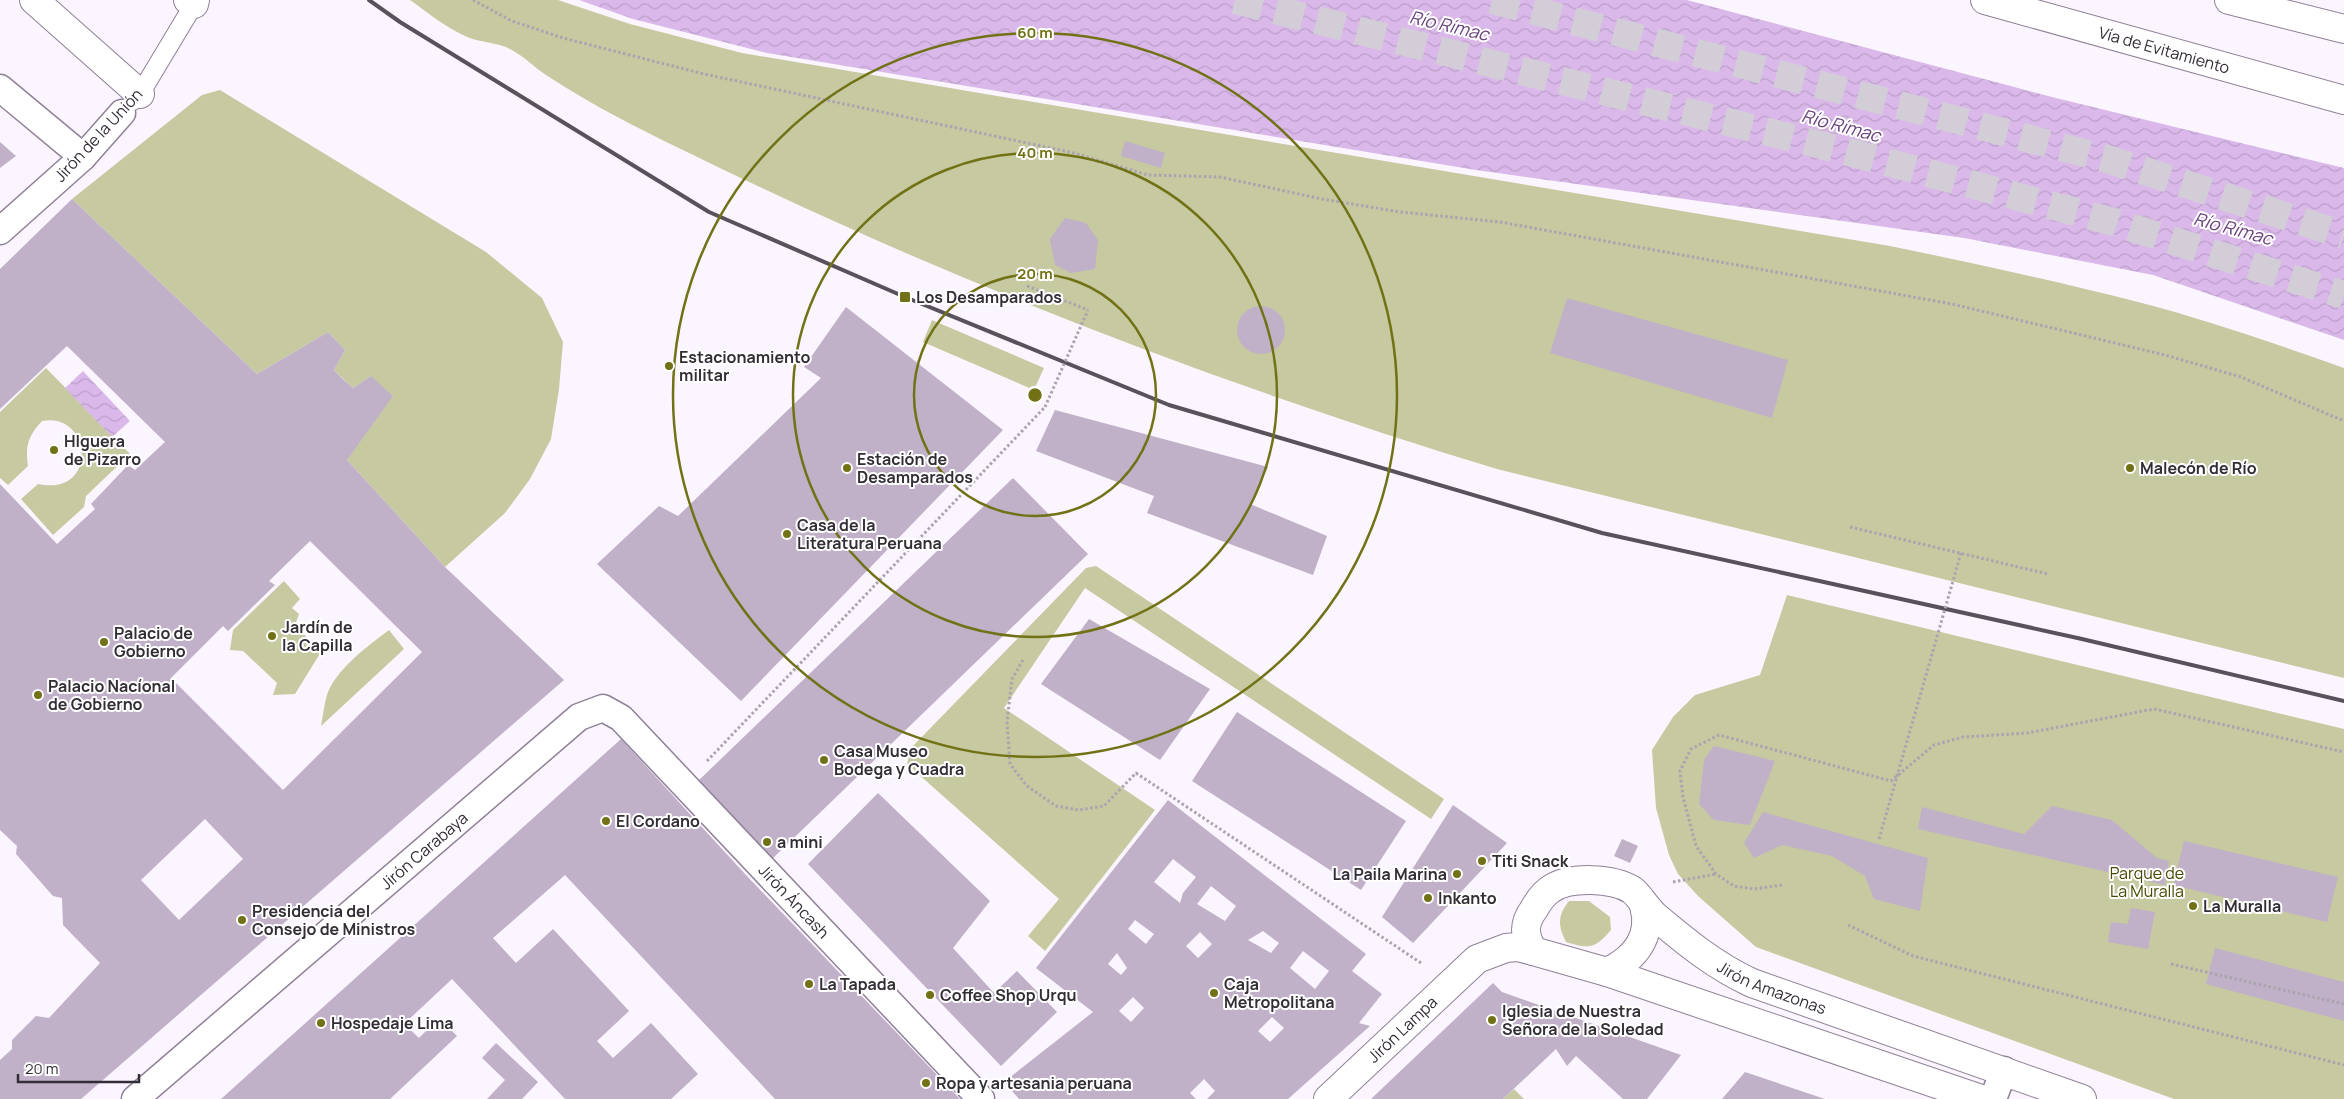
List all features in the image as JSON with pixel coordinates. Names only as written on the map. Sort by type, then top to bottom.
[{"type":"main road","points":[[34,0],[131,104]]},
{"type":"main road","name":"Vía de Evitamiento","points":[[1986,0],[2344,100]]},
{"type":"main road","points":[[2229,0],[2344,29]]},
{"type":"main road","name":"Jirón Amazonas","points":[[1533,951],[1525,933],[1525,925],[1538,902],[1550,889],[1575,881],[1615,884],[1632,890],[1644,906],[1696,951],[1724,970],[1752,983],[2082,1099]]},
{"type":"main road","points":[[1607,972],[1622,964],[1639,948],[1646,928],[1647,918],[1644,906]]},
{"type":"main road","name":"Jirón Lampa","points":[[1328,1099],[1477,959],[1506,948],[1518,947],[1533,951]]},
{"type":"main road","points":[[1533,951],[1607,972],[1981,1099]]},
{"type":"street","points":[[0,88],[83,157]]},
{"type":"street","name":"Jirón de la Unión","points":[[0,231],[83,157],[131,104]]},
{"type":"street","name":"Jirón Áncash","points":[[603,708],[620,718],[981,1099]]},
{"type":"street","name":"Jirón Carabaya","points":[[135,1099],[579,717],[603,708]]},
{"type":"street","points":[[1993,1099],[2004,1070]]},
{"type":"lane","name":"Jirón de la Unión","points":[[131,104],[192,1]]},
{"type":"path","points":[[473,0],[512,21],[563,38],[704,74],[1074,153],[1148,175],[1220,177],[1322,199],[1400,212],[1500,222],[1952,304],[2165,355],[2240,377],[2344,421]]},
{"type":"path","points":[[684,785],[1045,407],[1088,310],[1027,286]]},
{"type":"path","points":[[1850,527],[2048,574]]},
{"type":"path","points":[[1879,839],[1961,553]]},
{"type":"path","points":[[1023,660],[1012,679],[1007,729],[1010,764],[1027,786],[1056,806],[1079,810],[1104,806],[1136,773],[1450,983]]},
{"type":"path","points":[[1782,885],[1754,889],[1734,886],[1716,874],[1696,846],[1683,797],[1680,771],[1691,749],[1719,735],[1891,781],[1934,745],[1962,736],[2027,733],[2154,709],[2344,752]]},
{"type":"path","points":[[1665,884],[1716,874]]},
{"type":"path","points":[[1848,925],[1913,956],[2344,1065]]},
{"type":"path","points":[[2171,964],[2344,1004]]},
{"type":"green space","points":[[410,0],[558,0],[630,24],[742,53],[1890,246],[2014,272],[2138,302],[2216,324],[2267,341],[2344,368],[2344,678],[1497,469],[1289,402],[1187,365],[983,286],[784,198],[616,116],[549,77],[510,49],[470,38],[436,19]]},
{"type":"green space","points":[[220,90],[486,252],[542,298],[563,342],[559,389],[551,439],[530,479],[505,513],[445,567],[347,460],[371,376],[353,388],[334,370],[345,350],[328,332],[257,374],[72,199],[202,95]]},
{"type":"green space","points":[[932,320],[1044,368],[1034,390],[923,342]]},
{"type":"green space","points":[[46,368],[130,454],[86,496],[84,507],[53,535],[21,499],[38,484],[58,485],[71,478],[79,467],[82,454],[79,440],[71,428],[59,421],[42,421],[33,432],[27,447],[28,466],[8,485],[0,478],[0,412]]},
{"type":"green space","points":[[1096,566],[1444,799],[1431,819],[1085,588],[1004,708],[1155,810],[1045,951],[1028,936],[1059,899],[907,764],[911,748],[1086,568]]},
{"type":"green space","points":[[284,581],[300,599],[292,608],[299,614],[295,625],[321,652],[295,694],[273,695],[277,683],[243,651],[230,650],[233,630]]},
{"type":"green space","name":"Parque de La Muralla","points":[[1787,595],[2344,729],[2344,1099],[2174,1099],[1756,947],[1698,896],[1678,874],[1669,855],[1656,808],[1652,750],[1673,717],[1695,695],[1760,675]]},
{"type":"green space","points":[[389,630],[404,649],[321,726],[327,695],[337,676],[353,659]]},
{"type":"green space","points":[[1569,901],[1589,901],[1610,917],[1611,930],[1600,941],[1591,946],[1580,946],[1566,942],[1561,931],[1560,921],[1562,911]]},
{"type":"green space","points":[[1514,1089],[1524,1099],[1503,1099]]},
{"type":"water","name":"Río Rímac","points":[[579,0],[1687,0],[2056,98],[2344,168],[2344,340],[2153,275],[1964,238],[1476,170],[767,53],[633,19]]},
{"type":"water","points":[[83,371],[130,421],[112,437],[65,388]]},
{"type":"building","points":[[1125,141],[1165,153],[1161,168],[1121,156]]},
{"type":"building","points":[[0,142],[16,156],[0,168]]},
{"type":"building","name":"Palacio de Gobierno","points":[[72,199],[257,374],[328,332],[345,350],[334,370],[344,380],[353,388],[371,376],[393,396],[347,460],[445,567],[564,680],[81,1099],[0,1099],[0,1060],[12,1049],[12,1040],[36,1016],[49,1018],[100,963],[63,925],[62,898],[53,896],[16,854],[17,846],[0,830],[0,484],[57,544],[95,509],[91,504],[128,465],[135,470],[165,442],[67,346],[0,409],[0,269]],"holes":[[[310,541],[422,652],[283,790],[171,678],[223,626],[228,631],[275,585],[269,581]],[[205,819],[243,859],[179,920],[141,880]]]},
{"type":"building","points":[[1065,218],[1086,223],[1098,240],[1095,269],[1071,273],[1055,265],[1050,239]]},
{"type":"building","points":[[1567,298],[1788,360],[1772,418],[1550,353]]},
{"type":"building","points":[[1256,306],[1266,306],[1275,310],[1281,316],[1284,321],[1284,339],[1275,350],[1266,354],[1256,354],[1247,350],[1241,344],[1237,335],[1237,325],[1241,316],[1247,310]]},
{"type":"building","name":"Estación de Desamparados","points":[[846,307],[1003,430],[741,701],[597,564],[659,506],[678,516],[821,378],[804,367]]},
{"type":"building","points":[[1055,410],[1268,467],[1250,504],[1327,536],[1313,575],[1147,513],[1154,496],[1036,451]]},
{"type":"building","points":[[1013,478],[1088,554],[772,859],[696,783]]},
{"type":"building","points":[[1089,619],[1210,689],[1160,760],[1041,684]]},
{"type":"building","points":[[1237,712],[1406,821],[1361,890],[1192,781]]},
{"type":"building","points":[[621,739],[745,874],[960,1099],[775,1099],[565,875],[493,938],[516,963],[553,929],[629,1011],[597,1041],[613,1058],[651,1023],[698,1074],[671,1099],[565,1099],[452,979],[404,1024],[419,1038],[439,1018],[457,1036],[390,1099],[221,1099]]},
{"type":"building","points":[[1714,746],[1775,761],[1750,825],[1714,820],[1699,804],[1704,760]]},
{"type":"building","points":[[878,793],[990,901],[953,948],[994,993],[1017,971],[1057,1012],[1001,1066],[808,864]]},
{"type":"building","name":"Caja Metropolitana","points":[[1168,800],[1366,954],[1352,971],[1382,994],[1359,1023],[1370,1026],[1288,1099],[1207,1099],[1215,1091],[1204,1079],[1190,1093],[1196,1099],[1019,1099],[1004,1082],[1093,1012],[1036,968]],"holes":[[[1173,859],[1196,877],[1183,893],[1180,903],[1154,882]],[[1211,886],[1236,906],[1225,921],[1197,904]],[[1135,920],[1154,934],[1146,944],[1128,929]],[[1263,931],[1279,943],[1271,953],[1248,940]],[[1200,932],[1212,944],[1198,958],[1186,946]],[[1303,951],[1329,971],[1315,989],[1290,968]],[[1117,953],[1127,968],[1121,975],[1108,964]],[[1133,997],[1144,1008],[1131,1022],[1119,1011]],[[1272,1017],[1284,1028],[1270,1042],[1258,1031]]]},
{"type":"building","points":[[1453,805],[1507,843],[1413,943],[1382,917]]},
{"type":"building","points":[[2052,806],[2112,820],[2157,858],[2169,861],[2165,885],[1918,829],[1922,807],[2024,834]]},
{"type":"building","points":[[1763,812],[1928,858],[1920,911],[1874,899],[1865,876],[1832,856],[1782,845],[1754,858],[1744,843]]},
{"type":"building","points":[[1622,839],[1638,846],[1630,863],[1614,856]]},
{"type":"building","points":[[2184,841],[2338,877],[2327,922],[2173,885]]},
{"type":"building","points":[[2131,908],[2155,912],[2148,949],[2108,942],[2111,922],[2128,924]]},
{"type":"building","points":[[2215,948],[2344,982],[2344,1021],[2206,984]]},
{"type":"building","name":"Iglesia de Nuestra Señora de la Soledad","points":[[1493,983],[1502,992],[1681,1055],[1647,1099],[1623,1099],[1576,1056],[1567,1066],[1556,1049],[1503,1099],[1371,1099]]},
{"type":"building","points":[[496,1043],[538,1082],[522,1099],[487,1099],[505,1080],[482,1058]]},
{"type":"building","points":[[1745,1072],[1825,1099],[1722,1099]]},
{"type":"tunnel","points":[[1235,0],[1841,150],[2114,222],[2344,295]]},
{"type":"tunnel","points":[[1492,0],[2104,158],[2344,235]]},
{"type":"railway","points":[[369,0],[400,22],[709,212],[905,297],[1169,405],[1602,533],[2082,639],[2344,701]]},
{"type":"place","name":"Los Desamparados","points":[[905,297]]},
{"type":"place","name":"Estacionamiento militar","points":[[669,366]]},
{"type":"place","name":"HIguera de Pizarro","points":[[54,450]]},
{"type":"place","name":"Estación de Desamparados","points":[[847,468]]},
{"type":"place","name":"Malecón de Río","points":[[2130,468]]},
{"type":"place","name":"Casa de la Literatura Peruana","points":[[787,534]]},
{"type":"place","name":"Jardín de la Capilla","points":[[272,636]]},
{"type":"place","name":"Palacio de Gobierno","points":[[104,642]]},
{"type":"place","name":"Palacio Nacíonal de Gobierno","points":[[38,695]]},
{"type":"place","name":"Casa Museo Bodega y Cuadra","points":[[824,760]]},
{"type":"place","name":"El Cordano","points":[[606,821]]},
{"type":"place","name":"a mini","points":[[767,842]]},
{"type":"place","name":"Titi Snack","points":[[1482,861]]},
{"type":"place","name":"La Paila Marina","points":[[1457,874]]},
{"type":"place","name":"Inkanto","points":[[1428,898]]},
{"type":"place","name":"La Muralla","points":[[2193,906]]},
{"type":"place","name":"Presidencia del Consejo de Ministros","points":[[242,920]]},
{"type":"place","name":"La Tapada","points":[[809,984]]},
{"type":"place","name":"Caja Metropolitana","points":[[1214,993]]},
{"type":"place","name":"Coffee Shop Urqu","points":[[930,995]]},
{"type":"place","name":"Iglesia de Nuestra Señora de la Soledad","points":[[1492,1020]]},
{"type":"place","name":"Hospedaje Lima","points":[[321,1023]]},
{"type":"place","name":"Ropa y artesania peruana","points":[[926,1083]]}]
